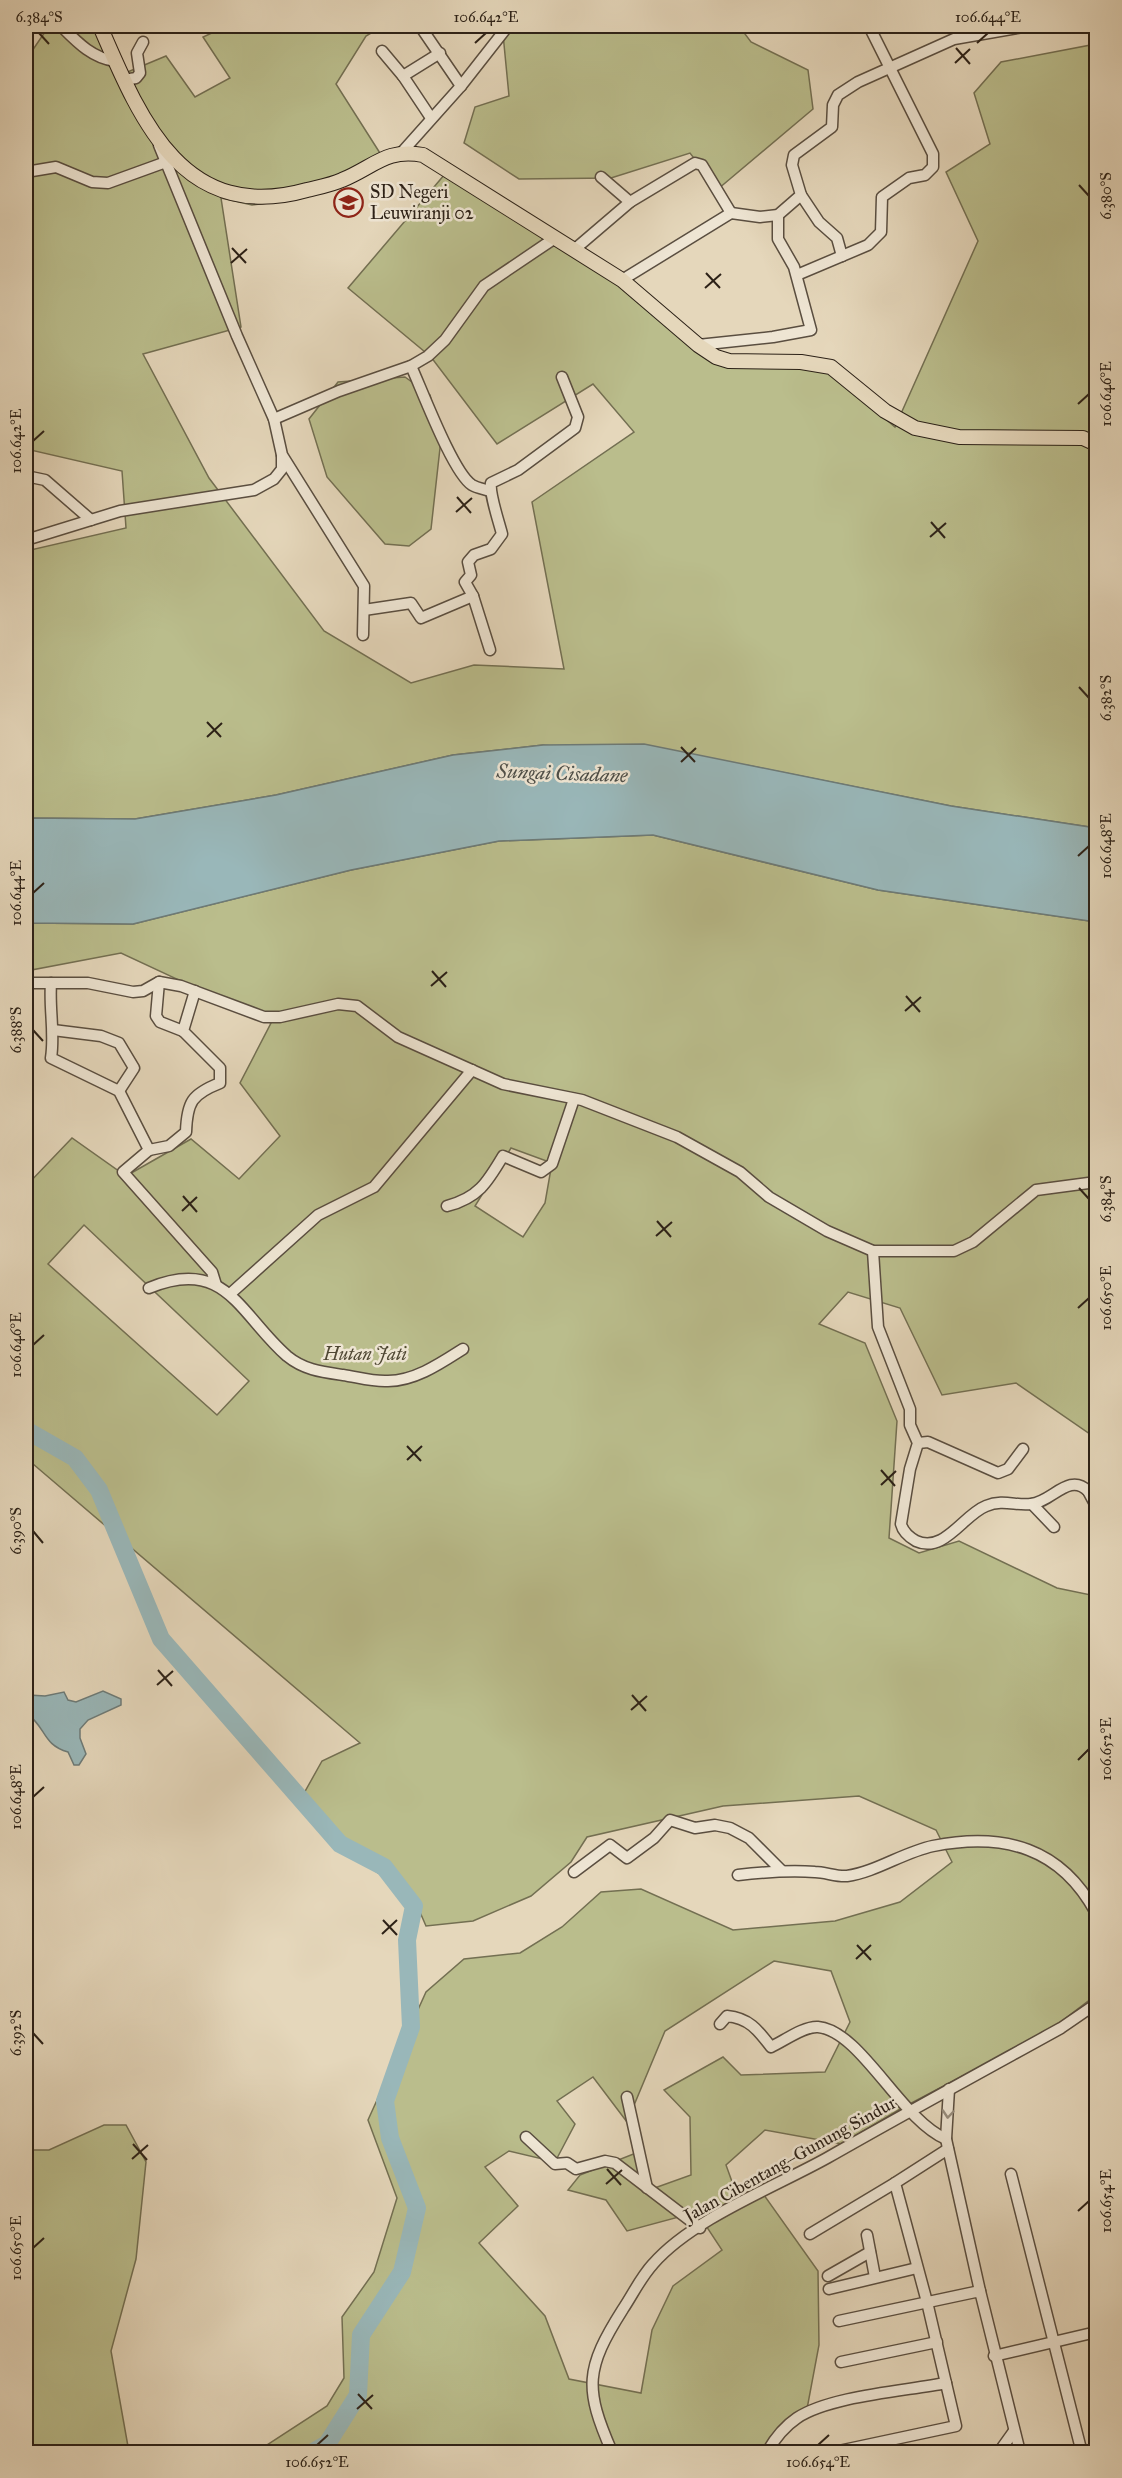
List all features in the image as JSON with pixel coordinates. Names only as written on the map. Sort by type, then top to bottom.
[{"type":"main road","points":[[100,26],[124,80],[156,136],[182,168],[198,180],[224,192],[258,198],[287,196],[341,181],[404,152],[423,155],[622,280],[698,345],[729,361],[801,362],[831,367],[885,411],[915,428],[959,437],[1083,438],[1096,444]]},
{"type":"street","points":[[61,26],[83,47],[104,60],[115,61]]},
{"type":"street","points":[[420,26],[461,86]]},
{"type":"street","points":[[404,152],[461,86],[508,26]]},
{"type":"street","points":[[797,275],[868,245],[881,232],[882,197],[909,178],[926,175],[933,167],[933,154],[869,26]]},
{"type":"street","points":[[842,256],[837,238],[819,222],[801,195],[792,165],[794,155],[832,127],[833,105],[838,95],[858,82],[954,39],[1029,26]]},
{"type":"street","points":[[124,80],[136,78],[140,73],[137,53],[143,42]]},
{"type":"street","points":[[381,51],[403,76],[431,118]]},
{"type":"street","points":[[403,76],[440,53]]},
{"type":"street","points":[[26,540],[120,511],[254,490],[274,479],[282,469],[282,456],[274,419],[237,336],[156,136]]},
{"type":"street","points":[[26,172],[57,167],[92,183],[108,183],[166,162]]},
{"type":"street","points":[[575,249],[630,202],[695,164],[702,165],[731,213]]},
{"type":"street","points":[[602,177],[630,202]]},
{"type":"street","points":[[622,280],[731,213],[760,217],[778,215],[801,195]]},
{"type":"street","points":[[698,345],[773,337],[811,330],[797,275],[778,239],[778,215]]},
{"type":"street","points":[[274,419],[339,391],[411,366],[428,356],[445,340],[484,286],[555,238]]},
{"type":"street","points":[[411,366],[448,449],[465,478],[473,486],[490,491]]},
{"type":"street","points":[[490,650],[473,596],[465,582],[471,575],[468,562],[474,555],[491,549],[502,534],[495,499],[490,491],[491,483],[495,479],[518,470],[575,428],[578,417],[562,377]]},
{"type":"street","points":[[282,456],[364,586],[363,635]]},
{"type":"street","points":[[26,476],[45,480],[91,520]]},
{"type":"street","points":[[364,610],[411,603],[421,618],[473,596]]},
{"type":"street","points":[[159,982],[156,1016],[160,1022],[183,1032],[220,1068],[220,1083],[200,1091],[187,1108],[186,1132],[170,1146],[149,1150],[123,1172],[212,1272],[216,1285]]},
{"type":"street","points":[[26,983],[88,983],[133,992],[143,991],[159,982],[195,991],[264,1017],[280,1017],[338,1004],[357,1006],[398,1037],[503,1084],[574,1099],[677,1137],[740,1172],[769,1197],[827,1231],[873,1251],[954,1251],[973,1242],[1036,1190],[1096,1182]]},
{"type":"street","points":[[51,983],[49,1009],[54,1039],[51,1058],[119,1091],[149,1150]]},
{"type":"street","points":[[183,1032],[195,991]]},
{"type":"street","points":[[53,1030],[101,1036],[120,1043],[134,1068],[119,1091]]},
{"type":"street","points":[[230,1293],[318,1215],[374,1187],[472,1070]]},
{"type":"street","points":[[447,1206],[464,1202],[486,1185],[503,1156],[541,1172],[552,1164],[574,1099]]},
{"type":"street","points":[[873,1251],[878,1327],[910,1409],[910,1425],[918,1443],[910,1469],[901,1524],[910,1538],[927,1544],[950,1536],[971,1513],[988,1505],[1012,1501],[1032,1504],[1073,1483],[1081,1484],[1092,1490],[1096,1506]]},
{"type":"street","points":[[150,1288],[171,1279],[184,1278],[216,1285],[230,1293],[288,1356],[311,1371],[389,1382],[428,1371],[464,1349]]},
{"type":"street","points":[[918,1443],[928,1442],[998,1473],[1008,1469],[1023,1449]]},
{"type":"street","points":[[1032,1504],[1054,1527]]},
{"type":"street","points":[[574,1872],[610,1845],[627,1858],[654,1838],[670,1820],[695,1828],[716,1825],[730,1828],[749,1838],[781,1870]]},
{"type":"street","points":[[738,1875],[781,1870],[846,1876],[933,1846],[978,1842],[1013,1845],[1035,1852],[1060,1865],[1079,1884],[1096,1913]]},
{"type":"street","name":"Jalan Cibentang–Gunung Sindur","points":[[612,2452],[595,2414],[591,2383],[593,2369],[604,2339],[651,2265],[666,2250],[725,2211],[801,2172],[1067,2024],[1096,2004]]},
{"type":"street","points":[[720,2024],[728,2016],[741,2018],[755,2026],[771,2047],[808,2029],[817,2027],[830,2031],[853,2047],[908,2111],[947,2144]]},
{"type":"street","points":[[949,2089],[947,2144],[994,2356],[1020,2452]]},
{"type":"street","points":[[627,2097],[647,2188]]},
{"type":"street","points":[[526,2137],[555,2164],[567,2163],[576,2169],[605,2161],[615,2163],[700,2228]]},
{"type":"street","points":[[810,2234],[895,2183],[947,2144]]},
{"type":"street","points":[[1011,2174],[1081,2449]]},
{"type":"street","points":[[834,2452],[956,2426],[927,2302],[895,2183]]},
{"type":"street","points":[[867,2235],[875,2277]]},
{"type":"street","points":[[828,2276],[870,2252]]},
{"type":"street","points":[[829,2289],[917,2268]]},
{"type":"street","points":[[839,2321],[980,2291]]},
{"type":"street","points":[[994,2356],[1092,2333],[1096,2338]]},
{"type":"street","points":[[841,2362],[937,2342]]},
{"type":"street","points":[[767,2452],[774,2441],[797,2418],[825,2405],[946,2383]]},
{"type":"street","points":[[999,2452],[1014,2431]]},
{"type":"green space","points":[[49,26],[98,26],[118,76],[166,56],[195,97],[230,78],[203,37],[227,26],[383,26],[366,36],[336,84],[385,161],[300,199],[252,205],[221,198],[241,327],[143,354],[209,478],[324,631],[411,683],[474,665],[564,669],[532,502],[634,432],[593,384],[497,444],[431,357],[348,288],[445,174],[605,272],[712,357],[795,357],[832,374],[895,427],[978,241],[946,172],[990,144],[974,93],[1001,62],[1096,44],[1096,828],[951,806],[746,765],[543,745],[453,755],[276,795],[135,819],[26,818],[26,551],[126,528],[122,471],[26,449],[26,52],[32,51]]},
{"type":"green space","points":[[519,26],[739,26],[751,42],[808,70],[813,109],[718,189],[690,153],[611,178],[519,179],[464,143],[475,107],[509,96],[503,34]]},
{"type":"green space","points":[[405,377],[430,395],[441,439],[431,529],[409,546],[385,544],[327,477],[309,419],[338,382]]},
{"type":"green space","name":"Hutan Jati","points":[[653,835],[878,890],[1096,922],[1096,1429],[1090,1434],[1016,1383],[942,1395],[900,1308],[848,1292],[819,1324],[865,1343],[897,1421],[889,1538],[919,1553],[959,1541],[1057,1588],[1096,1596],[1096,1995],[1050,2030],[902,2108],[842,2144],[765,2130],[726,2165],[739,2201],[764,2195],[818,2271],[819,2345],[807,2409],[769,2452],[256,2452],[327,2406],[344,2378],[342,2317],[374,2272],[397,2198],[368,2120],[426,1992],[464,1959],[520,1953],[562,1927],[601,1892],[641,1889],[733,1930],[835,1921],[900,1902],[952,1862],[936,1830],[859,1796],[723,1806],[587,1837],[571,1862],[531,1896],[473,1921],[426,1926],[413,1896],[327,1839],[298,1804],[322,1761],[360,1743],[26,1458],[26,1186],[72,1138],[126,1176],[191,1139],[239,1179],[280,1136],[240,1083],[271,1023],[121,953],[26,971],[26,923],[133,924],[351,870],[499,841]],"holes":[[[511,1148],[552,1163],[545,1203],[523,1237],[475,1206]],[[84,1225],[249,1381],[217,1415],[48,1264]],[[774,1961],[831,1971],[850,2022],[825,2072],[741,2075],[723,2057],[664,2090],[690,2117],[691,2175],[649,2190],[636,2153],[580,2175],[568,2190],[606,2200],[627,2231],[697,2212],[722,2250],[673,2286],[652,2330],[641,2393],[569,2379],[545,2316],[479,2243],[518,2206],[485,2167],[509,2151],[555,2162],[575,2124],[557,2101],[593,2077],[627,2122],[665,2031]]]},
{"type":"green space","points":[[104,2125],[126,2125],[146,2162],[136,2259],[111,2351],[129,2452],[26,2452],[26,2150],[49,2150]]},
{"type":"water","name":"Sungai Cisadane","points":[[644,744],[951,806],[1096,828],[1096,922],[878,890],[653,835],[499,841],[351,870],[133,924],[26,923],[26,818],[135,819],[276,795],[453,755],[543,745]]},
{"type":"water","points":[[26,1691],[29,1695],[45,1696],[64,1692],[68,1700],[76,1702],[103,1691],[121,1699],[121,1705],[88,1720],[80,1729],[80,1738],[86,1754],[79,1765],[74,1765],[68,1752],[53,1745],[26,1713]]},
{"type":"waterway","points":[[26,1430],[75,1458],[99,1490],[161,1639],[340,1844],[384,1867],[414,1906],[407,1940],[411,2027],[385,2101],[390,2138],[417,2208],[402,2272],[361,2335],[358,2395],[327,2444],[313,2452]]},
{"type":"place","name":"SD Negeri Leuwiranji 02","points":[[349,202]]}]
